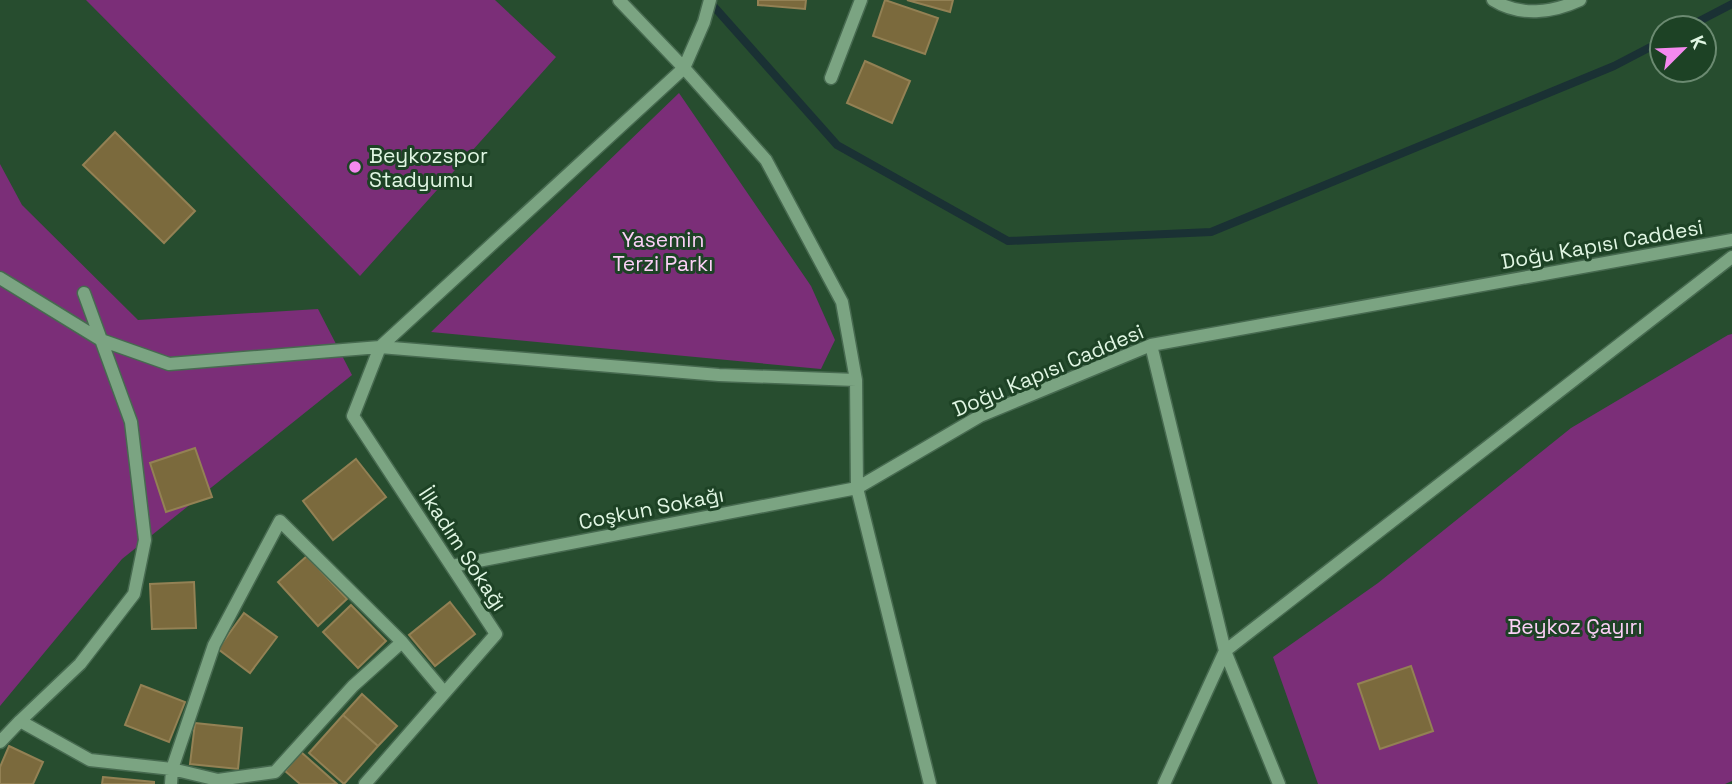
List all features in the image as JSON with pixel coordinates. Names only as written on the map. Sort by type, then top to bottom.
[{"type":"street","points":[[619,0],[766,160],[842,302],[856,380],[858,488],[930,784]]},
{"type":"street","points":[[380,347],[684,68],[704,22],[710,0]]},
{"type":"street","points":[[831,78],[860,0]]},
{"type":"street","points":[[1493,0],[1506,8],[1541,12],[1555,10],[1580,0]]},
{"type":"street","name":"Doğu Kapısı Caddesi","points":[[858,488],[980,416],[1152,345],[1732,240]]},
{"type":"street","points":[[1164,784],[1225,651],[1732,257]]},
{"type":"street","points":[[0,278],[101,340],[169,364],[380,347],[719,375],[856,380]]},
{"type":"street","points":[[0,743],[80,664],[134,594],[145,540],[131,422],[84,293]]},
{"type":"street","points":[[1152,345],[1225,651],[1279,784]]},
{"type":"street","name":"İlkadım Sokağı","points":[[365,784],[496,634],[352,416],[380,347]]},
{"type":"street","name":"Coşkun Sokağı","points":[[452,566],[858,488]]},
{"type":"street","points":[[171,784],[172,769],[214,645],[280,521],[402,642],[444,692]]},
{"type":"street","points":[[20,721],[90,760],[172,769],[218,780],[275,772],[353,686],[402,642]]},
{"type":"green space","name":"Beykozspor Stadyumu","points":[[86,0],[495,0],[556,57],[360,276]]},
{"type":"green space","name":"Yasemin Terzi Parkı","points":[[679,93],[811,286],[835,340],[821,369],[431,332]]},
{"type":"green space","points":[[0,164],[22,205],[138,320],[318,309],[352,375],[122,559],[0,706]]},
{"type":"green space","name":"Beykoz Çayırı","points":[[1732,334],[1732,781],[1725,784],[1318,784],[1273,657],[1378,583],[1571,428]]},
{"type":"building","points":[[758,0],[806,0],[805,9],[758,5]]},
{"type":"building","points":[[885,0],[938,18],[925,54],[873,36]]},
{"type":"building","points":[[907,0],[953,0],[950,12]]},
{"type":"building","points":[[865,61],[910,81],[892,123],[847,103]]},
{"type":"building","points":[[115,132],[195,211],[164,243],[83,165]]},
{"type":"building","points":[[195,448],[212,497],[166,512],[150,463]]},
{"type":"building","points":[[356,459],[386,497],[333,540],[303,501]]},
{"type":"building","points":[[307,556],[347,599],[318,626],[278,582]]},
{"type":"building","points":[[194,582],[196,628],[152,629],[150,584]]},
{"type":"building","points":[[450,602],[475,634],[435,666],[409,635]]},
{"type":"building","points":[[351,605],[386,641],[358,668],[323,632]]},
{"type":"building","points":[[244,613],[277,637],[250,673],[218,649]]},
{"type":"building","points":[[1411,666],[1433,731],[1380,749],[1358,684]]},
{"type":"building","points":[[141,685],[185,702],[169,742],[125,725]]},
{"type":"building","points":[[362,694],[397,726],[378,746],[343,715]]},
{"type":"building","points":[[343,715],[378,746],[344,784],[309,753]]},
{"type":"building","points":[[195,723],[242,728],[238,769],[190,764]]},
{"type":"building","points":[[9,746],[43,762],[33,784],[0,784],[0,767]]},
{"type":"building","points":[[301,752],[337,784],[300,784],[285,771]]},
{"type":"building","points":[[103,777],[154,782],[154,784],[102,784]]},
{"type":"waterway","points":[[709,1],[837,145],[1008,241],[1211,232],[1614,66],[1648,48]]},
{"type":"waterway","points":[[1713,14],[1732,4]]},
{"type":"place","name":"Beykozspor Stadyumu","points":[[355,167]]}]
